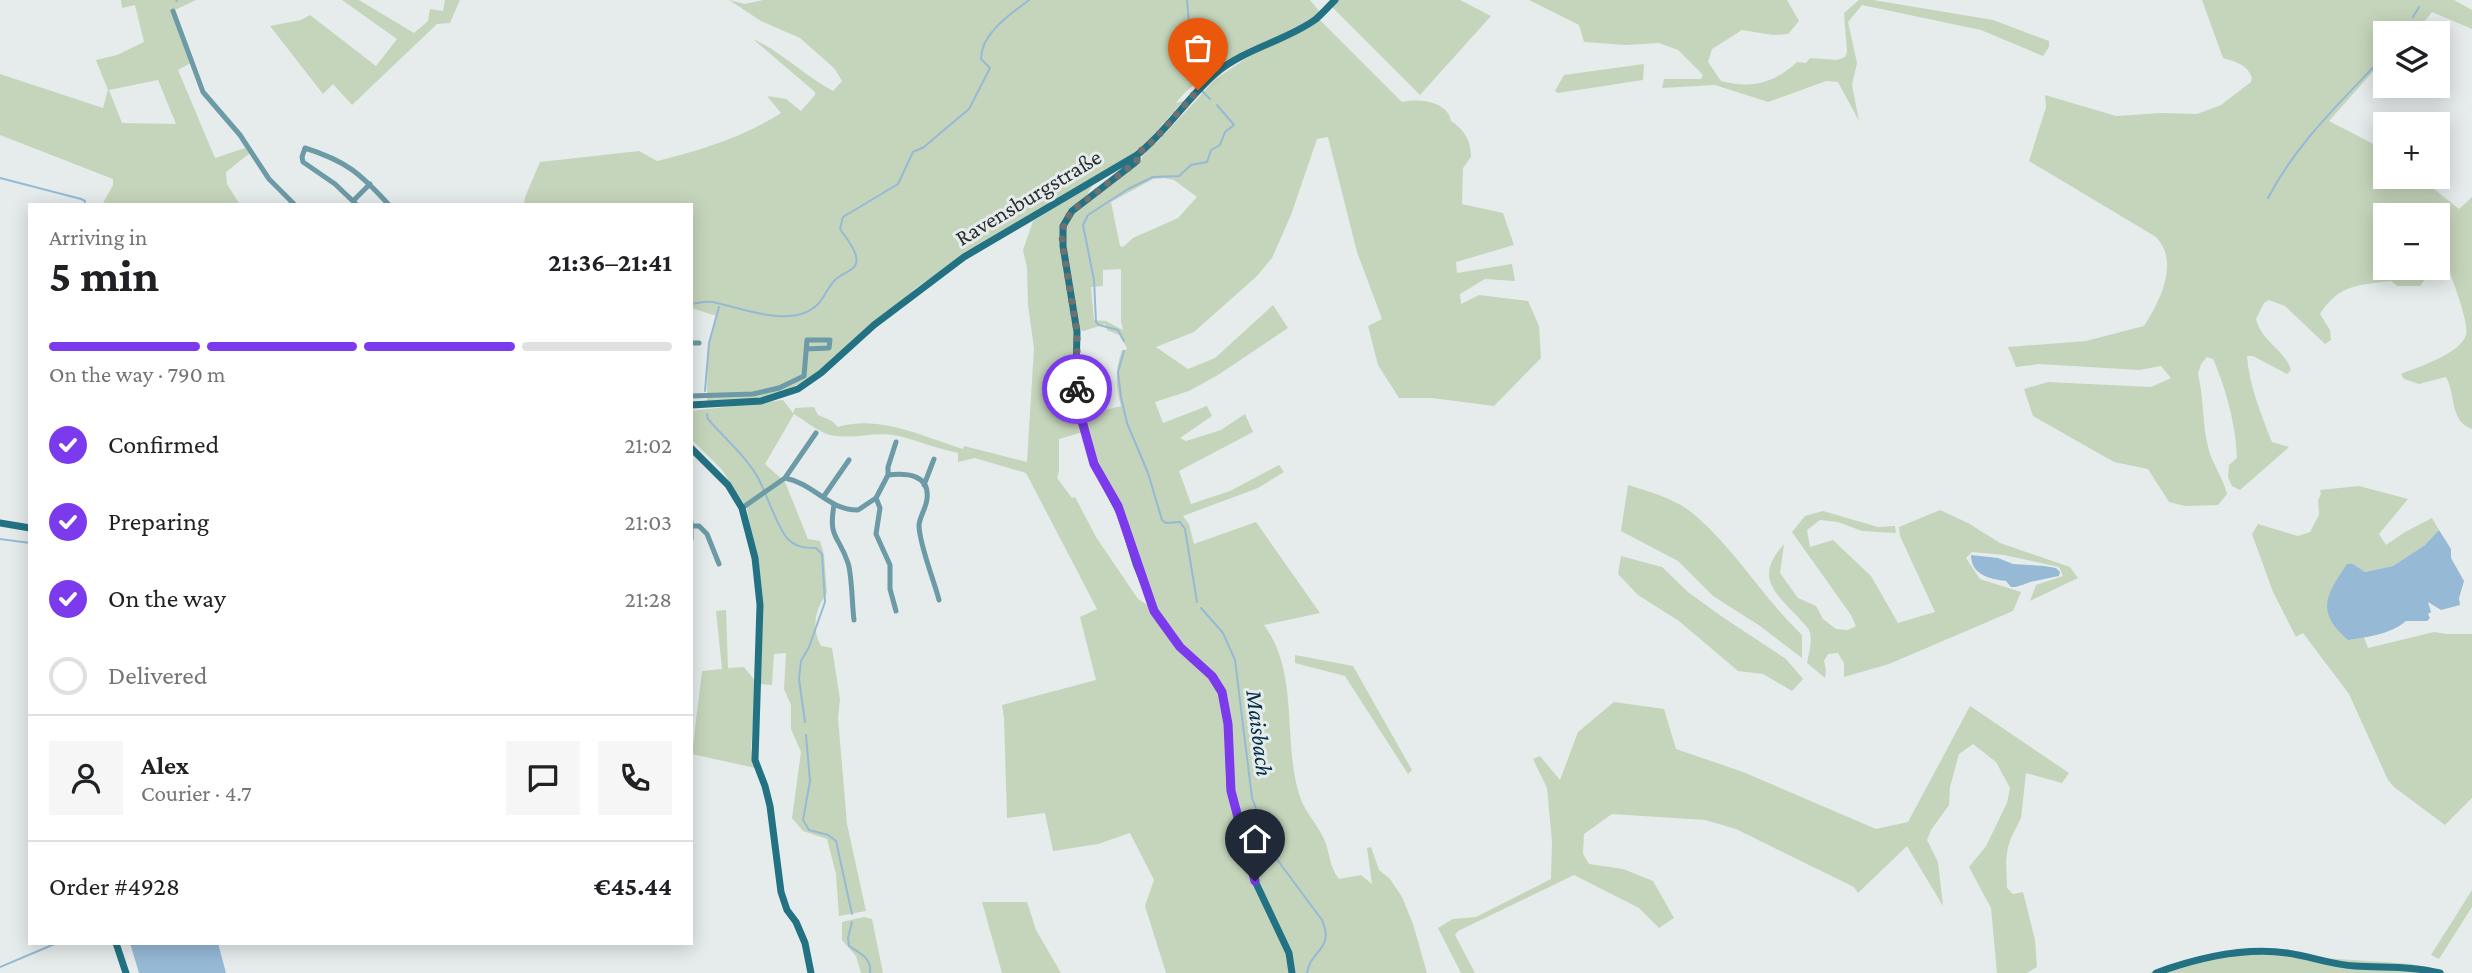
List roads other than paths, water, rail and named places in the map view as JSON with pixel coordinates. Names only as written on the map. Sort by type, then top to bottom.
[{"type":"street","name":"Ravensburgstraße","points":[[693,405],[761,401],[810,382],[891,312],[964,257],[1136,155],[1155,139],[1217,72],[1252,51],[1312,22],[1335,0]]},
{"type":"street","points":[[173,10],[203,92],[240,135],[269,179],[293,203]]},
{"type":"street","points":[[370,184],[356,202],[306,164],[302,159],[305,148],[343,162],[370,184],[387,203]]},
{"type":"street","points":[[1136,155],[1137,161],[1072,211],[1063,226],[1063,246],[1077,332],[1077,385],[1082,421],[1094,464],[1118,506],[1154,611],[1180,647],[1212,676],[1222,692],[1228,724],[1231,791],[1241,832],[1255,881],[1290,956],[1292,973]]},
{"type":"street","points":[[693,343],[699,343]]},
{"type":"street","points":[[693,396],[753,394],[779,388],[804,376],[806,349]]},
{"type":"street","points":[[742,508],[785,478],[817,433]]},
{"type":"street","points":[[785,478],[800,481],[834,505],[858,510],[876,498],[888,475],[896,442]]},
{"type":"street","points":[[693,450],[728,485],[742,508],[755,558],[760,605],[755,760],[770,806],[781,892],[787,910],[806,943],[811,973]]},
{"type":"street","points":[[924,485],[934,459]]},
{"type":"street","points":[[824,496],[849,460]]},
{"type":"street","points":[[888,475],[905,473],[915,476],[924,485],[927,498],[919,525],[939,600]]},
{"type":"street","points":[[876,498],[880,508],[876,534],[890,565],[890,589],[897,611]]},
{"type":"street","points":[[834,505],[834,537],[849,565],[854,620]]},
{"type":"street","points":[[0,523],[28,528]]},
{"type":"street","points":[[693,524],[708,534],[719,564]]},
{"type":"street","points":[[117,945],[126,973]]},
{"type":"street","points":[[2156,973],[2198,960],[2268,951],[2346,965],[2413,967],[2440,973]]},
{"type":"water","points":[[2439,530],[2451,549],[2451,558],[2464,581],[2459,598],[2460,605],[2441,610],[2428,602],[2431,612],[2427,621],[2406,621],[2386,632],[2348,640],[2331,621],[2327,603],[2329,594],[2347,564],[2353,564],[2365,572],[2393,566],[2425,545]]},
{"type":"water","points":[[1971,555],[1998,558],[2013,564],[2056,568],[2060,572],[2059,576],[2011,587],[2006,581],[1982,575],[1974,567]]},
{"type":"water","points":[[131,945],[219,945],[226,973],[139,973]]},
{"type":"waterway","points":[[938,135],[969,109],[990,68],[981,59],[982,50],[991,33],[1029,0]]},
{"type":"waterway","name":"Maisbach","points":[[1187,0],[1196,85]]},
{"type":"waterway","points":[[2413,17],[2419,7]]},
{"type":"waterway","points":[[2268,198],[2306,140],[2373,68]]},
{"type":"waterway","name":"Maisbach","points":[[1202,91],[1210,99]]},
{"type":"waterway","name":"Maisbach","points":[[1124,341],[1118,330],[1096,322],[1094,280],[1083,225],[1088,215],[1128,189],[1153,177],[1179,176],[1191,165],[1207,162],[1211,150],[1220,145],[1225,132],[1234,125],[1217,105]]},
{"type":"waterway","points":[[693,304],[713,302],[766,315],[794,316],[807,312],[817,305],[833,282],[856,263],[853,248],[840,229],[843,217],[898,184],[913,152],[937,136]]},
{"type":"waterway","points":[[0,178],[81,199],[84,203]]},
{"type":"waterway","points":[[705,391],[709,343],[719,307]]},
{"type":"waterway","name":"Maisbach","points":[[1124,351],[1118,372],[1127,423],[1148,473],[1162,520],[1166,523],[1180,522],[1185,529],[1197,602]]},
{"type":"waterway","points":[[707,414],[708,419],[753,470],[787,538],[800,546],[816,548],[822,554],[825,602],[809,647],[801,661],[799,679],[805,722]]},
{"type":"waterway","points":[[0,539],[28,543]]},
{"type":"waterway","name":"Maisbach","points":[[1201,608],[1223,633],[1235,660],[1252,798],[1273,854],[1322,920],[1325,930],[1324,944],[1312,959],[1307,973]]},
{"type":"waterway","points":[[806,735],[810,781],[803,820],[809,830],[828,835],[836,841],[852,914]]},
{"type":"waterway","points":[[852,922],[849,946],[867,960],[870,973]]},
{"type":"waterway","points":[[0,967],[52,945]]}]
